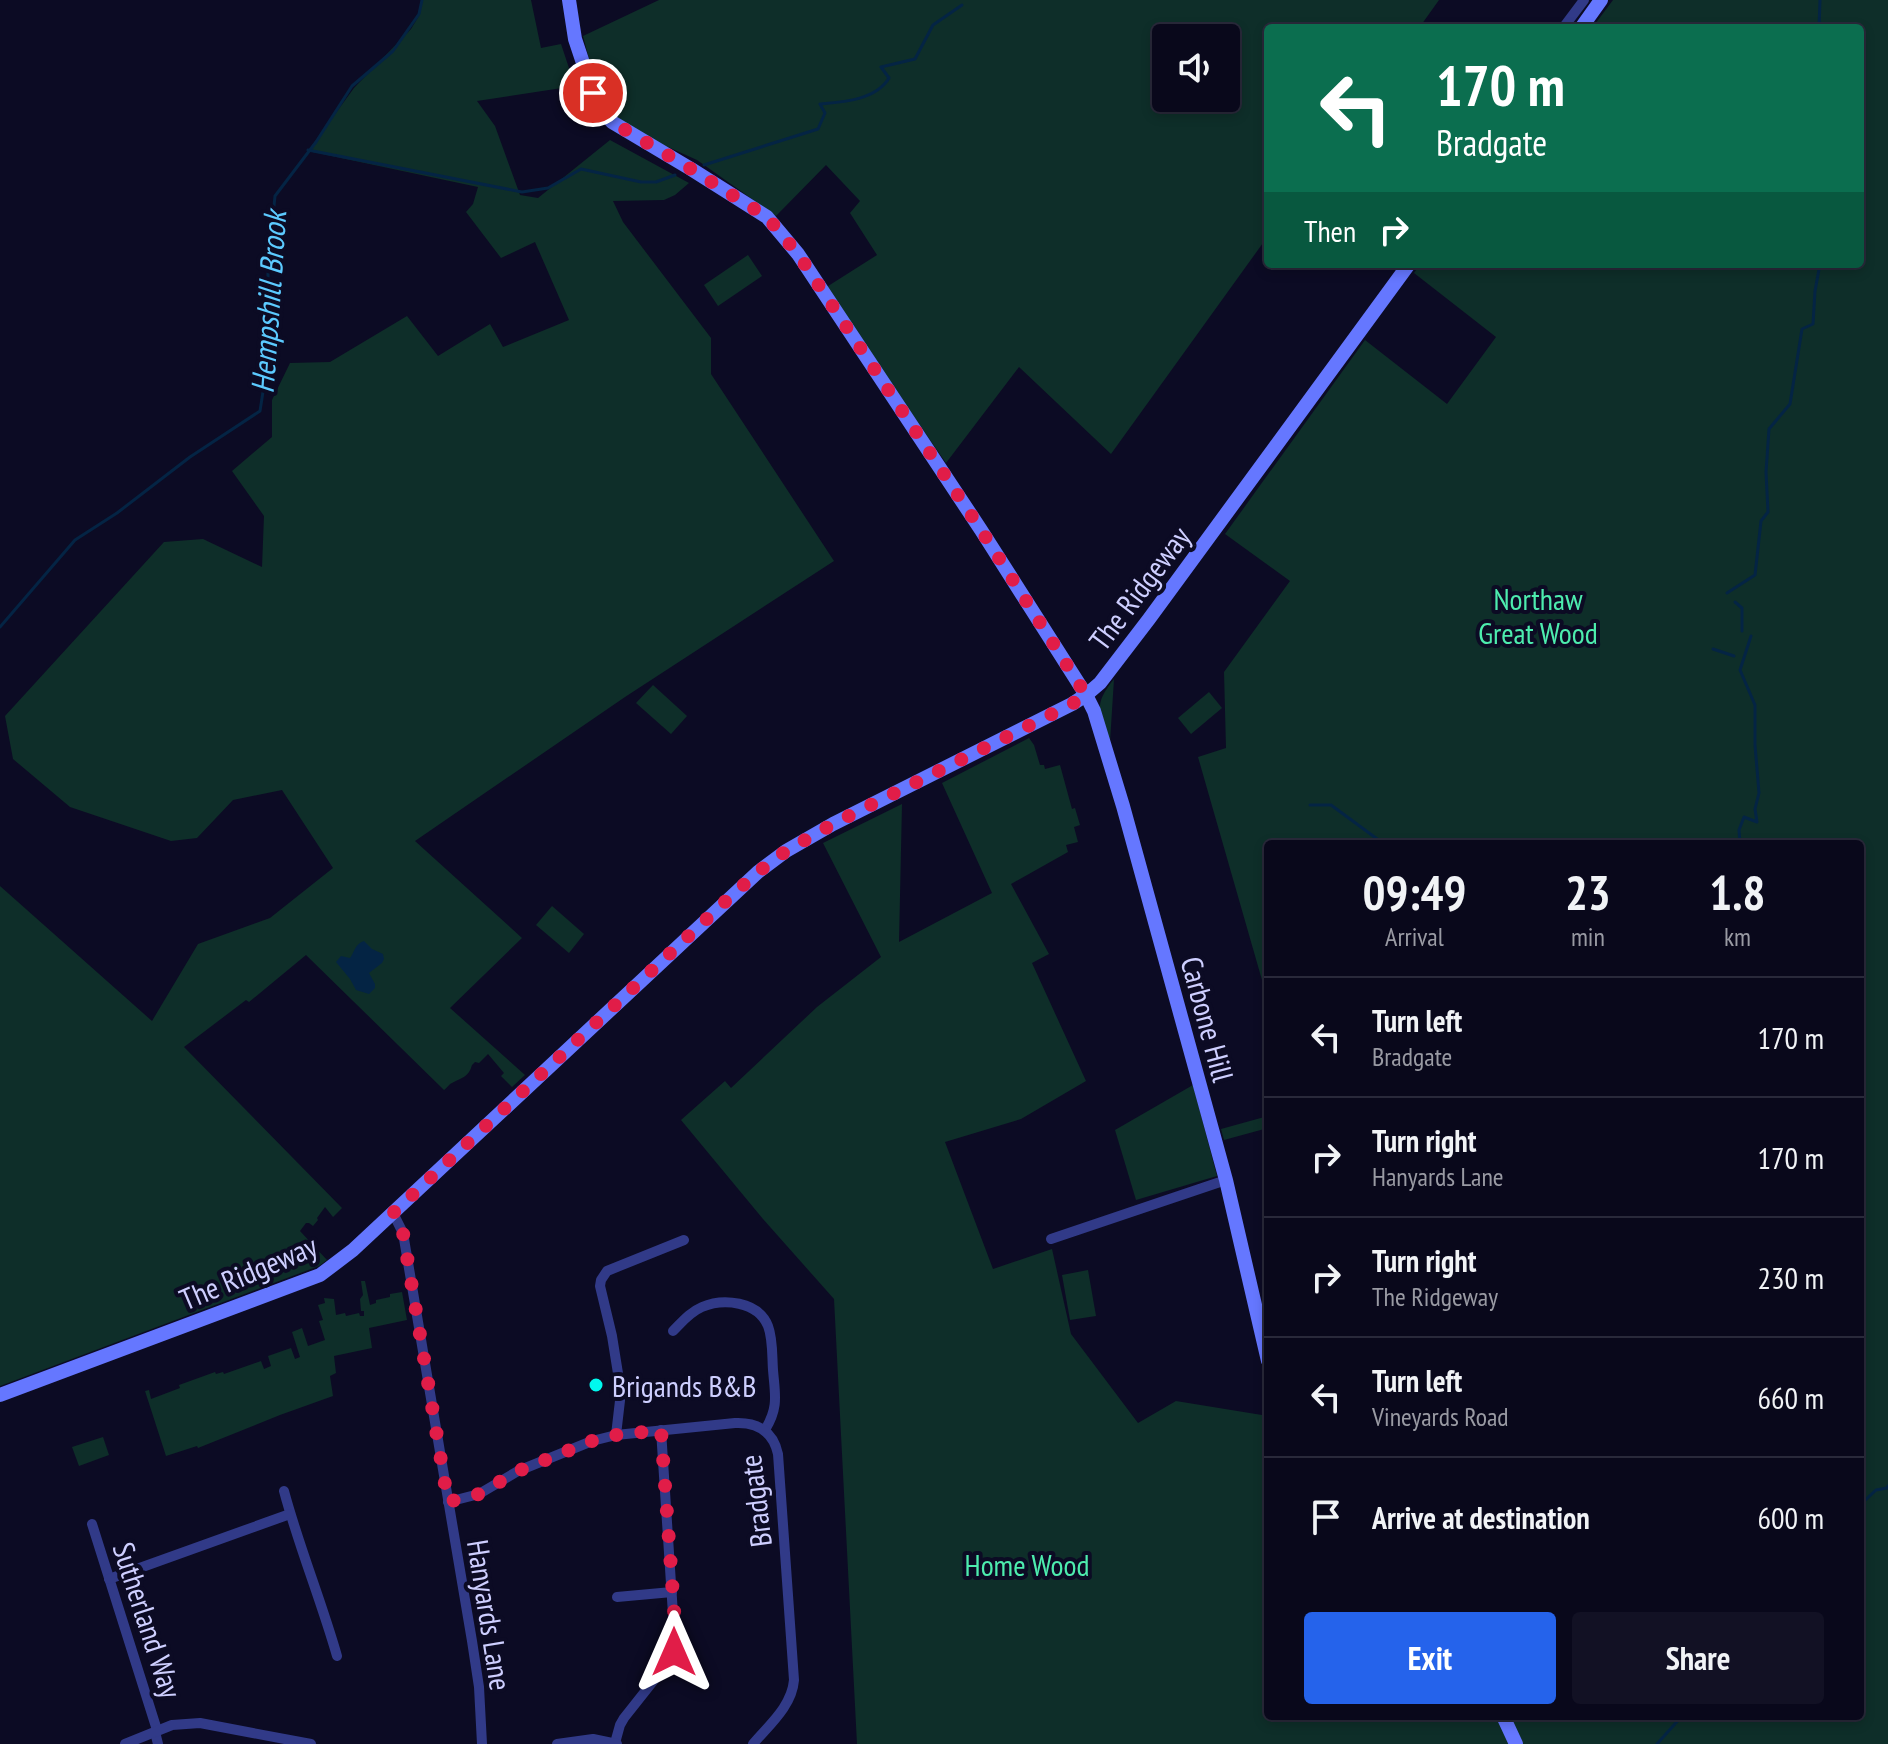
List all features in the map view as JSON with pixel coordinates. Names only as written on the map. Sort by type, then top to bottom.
[{"type":"street","name":"Carbone Hill","points":[[569,0],[575,39],[599,107],[612,122],[767,217],[798,254],[1086,695],[1094,711],[1123,806],[1226,1180],[1264,1344]]},
{"type":"street","points":[[1566,24],[1584,0]]},
{"type":"street","points":[[1584,24],[1601,0]]},
{"type":"street","name":"The Ridgeway","points":[[0,1395],[320,1275],[393,1213],[728,899],[776,858],[833,824],[1086,695],[1100,683],[1149,619],[1406,268]]},
{"type":"street","points":[[1051,1239],[1226,1180]]},
{"type":"street","name":"Hanyards Lane","points":[[393,1213],[403,1233],[479,1687],[482,1744]]},
{"type":"street","points":[[616,1435],[621,1392],[601,1280],[607,1271],[684,1240]]},
{"type":"street","points":[[673,1331],[690,1314],[711,1304],[730,1302],[758,1313],[768,1328],[775,1408],[765,1430]]},
{"type":"street","name":"Bradgate","points":[[448,1502],[487,1491],[518,1471],[574,1447],[616,1435],[745,1422],[765,1430],[773,1439],[778,1454],[794,1680],[788,1701],[753,1744]]},
{"type":"street","points":[[557,1744],[593,1739],[616,1744],[624,1718],[674,1652],[676,1637],[661,1430]]},
{"type":"street","points":[[284,1491],[337,1656]]},
{"type":"street","points":[[109,1579],[290,1514]]},
{"type":"street","name":"Sutherland Way","points":[[92,1524],[158,1744]]},
{"type":"street","points":[[617,1597],[672,1592]]},
{"type":"street","points":[[1505,1720],[1516,1744]]},
{"type":"street","points":[[125,1744],[172,1725],[200,1723],[311,1744]]},
{"type":"green space","points":[[422,0],[531,0],[541,48],[561,44],[575,86],[477,101],[495,126],[520,195],[538,198],[610,140],[689,183],[664,200],[613,201],[623,222],[711,338],[711,374],[834,561],[625,697],[415,841],[522,938],[450,1008],[525,1075],[512,1087],[501,1076],[504,1073],[488,1054],[472,1065],[467,1075],[444,1090],[306,955],[249,1002],[246,1000],[184,1047],[342,1208],[333,1217],[325,1207],[313,1226],[306,1223],[300,1231],[327,1260],[319,1266],[0,1386],[0,886],[152,1021],[198,944],[270,918],[333,868],[282,790],[233,800],[197,838],[171,841],[70,807],[13,759],[5,716],[164,542],[203,539],[262,567],[264,516],[232,471],[272,437],[272,400],[290,363],[330,362],[407,316],[438,356],[490,324],[503,347],[569,320],[535,242],[501,258],[466,212],[473,204],[478,187],[308,151],[354,88],[411,29],[420,14]]},
{"type":"green space","points":[[659,0],[1439,0],[1422,24],[1264,24],[1264,242],[1111,454],[1019,367],[946,463],[825,288],[877,255],[850,213],[860,201],[826,165],[776,216],[697,160],[639,134],[608,110],[597,89],[583,36]]},
{"type":"green space","points":[[1613,0],[1888,0],[1888,1744],[857,1744],[834,1299],[681,1120],[725,1081],[731,1088],[817,1007],[881,957],[823,843],[902,804],[899,942],[992,893],[942,783],[1029,738],[1040,765],[1044,765],[1045,769],[1060,765],[1072,809],[1075,808],[1080,825],[1074,827],[1078,842],[1066,845],[1068,852],[1011,884],[1049,954],[1032,963],[1086,1081],[1021,1119],[945,1142],[993,1269],[1052,1249],[1071,1334],[1138,1423],[1176,1401],[1264,1415],[1264,1720],[1864,1720],[1864,840],[1264,840],[1264,987],[1198,757],[1226,748],[1224,672],[1290,581],[1225,534],[1365,340],[1447,404],[1496,337],[1414,273],[1417,268],[1864,268],[1864,24],[1595,24]]},
{"type":"green space","points":[[748,255],[762,276],[718,306],[704,285]]},
{"type":"green space","points":[[1114,679],[1110,742],[1100,703]]},
{"type":"green space","points":[[653,685],[687,716],[671,734],[636,703]]},
{"type":"green space","points":[[1209,692],[1222,708],[1191,734],[1178,718]]},
{"type":"green space","points":[[552,906],[584,934],[569,953],[536,925]]},
{"type":"green space","points":[[1193,1085],[1217,1176],[1136,1200],[1115,1130]]},
{"type":"green space","points":[[1264,1117],[1264,1129],[1224,1140],[1221,1129]]},
{"type":"green space","points":[[1088,1270],[1096,1316],[1070,1320],[1062,1275]]},
{"type":"green space","points":[[361,1281],[365,1281],[370,1305],[376,1300],[390,1297],[390,1294],[402,1292],[407,1320],[369,1328],[372,1348],[334,1356],[336,1373],[330,1376],[333,1396],[198,1448],[166,1456],[145,1391],[149,1390],[151,1399],[215,1372],[224,1374],[261,1361],[264,1369],[271,1366],[268,1356],[291,1348],[295,1359],[300,1357],[292,1332],[302,1328],[308,1346],[325,1340],[318,1305],[325,1303],[324,1298],[334,1299],[336,1315],[359,1313],[364,1316],[364,1311],[361,1311]]},
{"type":"green space","points":[[103,1437],[109,1455],[79,1466],[72,1447]]},
{"type":"water","points":[[364,941],[383,954],[384,959],[369,973],[375,988],[369,994],[356,990],[336,962],[341,956],[350,958]]},
{"type":"waterway","name":"Hempshill Brook","points":[[0,627],[75,540],[260,411],[268,360],[268,264],[275,196],[316,142],[352,86],[393,51],[419,14],[422,0]]},
{"type":"waterway","points":[[1819,24],[1820,0]]},
{"type":"waterway","points":[[704,165],[818,129],[825,113],[820,104],[858,98],[876,91],[889,78],[881,67],[915,59],[933,25],[962,5]]},
{"type":"waterway","points":[[308,150],[522,192],[548,188],[581,169],[641,182],[656,182],[675,175]]},
{"type":"waterway","points":[[1727,593],[1755,575],[1761,521],[1768,512],[1766,472],[1769,429],[1790,404],[1802,329],[1813,324],[1819,268]]},
{"type":"waterway","points":[[1735,602],[1742,608],[1742,631]]},
{"type":"waterway","points":[[1740,840],[1739,830],[1744,817],[1757,822],[1755,809],[1759,793],[1755,705],[1740,670],[1751,636]]},
{"type":"waterway","points":[[1713,649],[1734,656]]},
{"type":"waterway","points":[[1310,805],[1331,805],[1379,840]]},
{"type":"waterway","points":[[1864,1501],[1876,1490],[1888,1486]]},
{"type":"waterway","points":[[1657,1744],[1678,1720]]},
{"type":"place","name":"Brigands B&B","points":[[596,1385]]},
{"type":"route","points":[[593,93],[599,107],[612,122],[767,217],[798,254],[1086,695],[786,851],[728,899],[393,1213],[403,1233],[448,1502],[487,1491],[518,1471],[574,1447],[616,1435],[661,1430],[676,1637],[674,1652]]},
{"type":"park label","name":"Northaw Great Wood","points":[[1538,615]]},
{"type":"park label","name":"Home Wood","points":[[1027,1564]]}]
